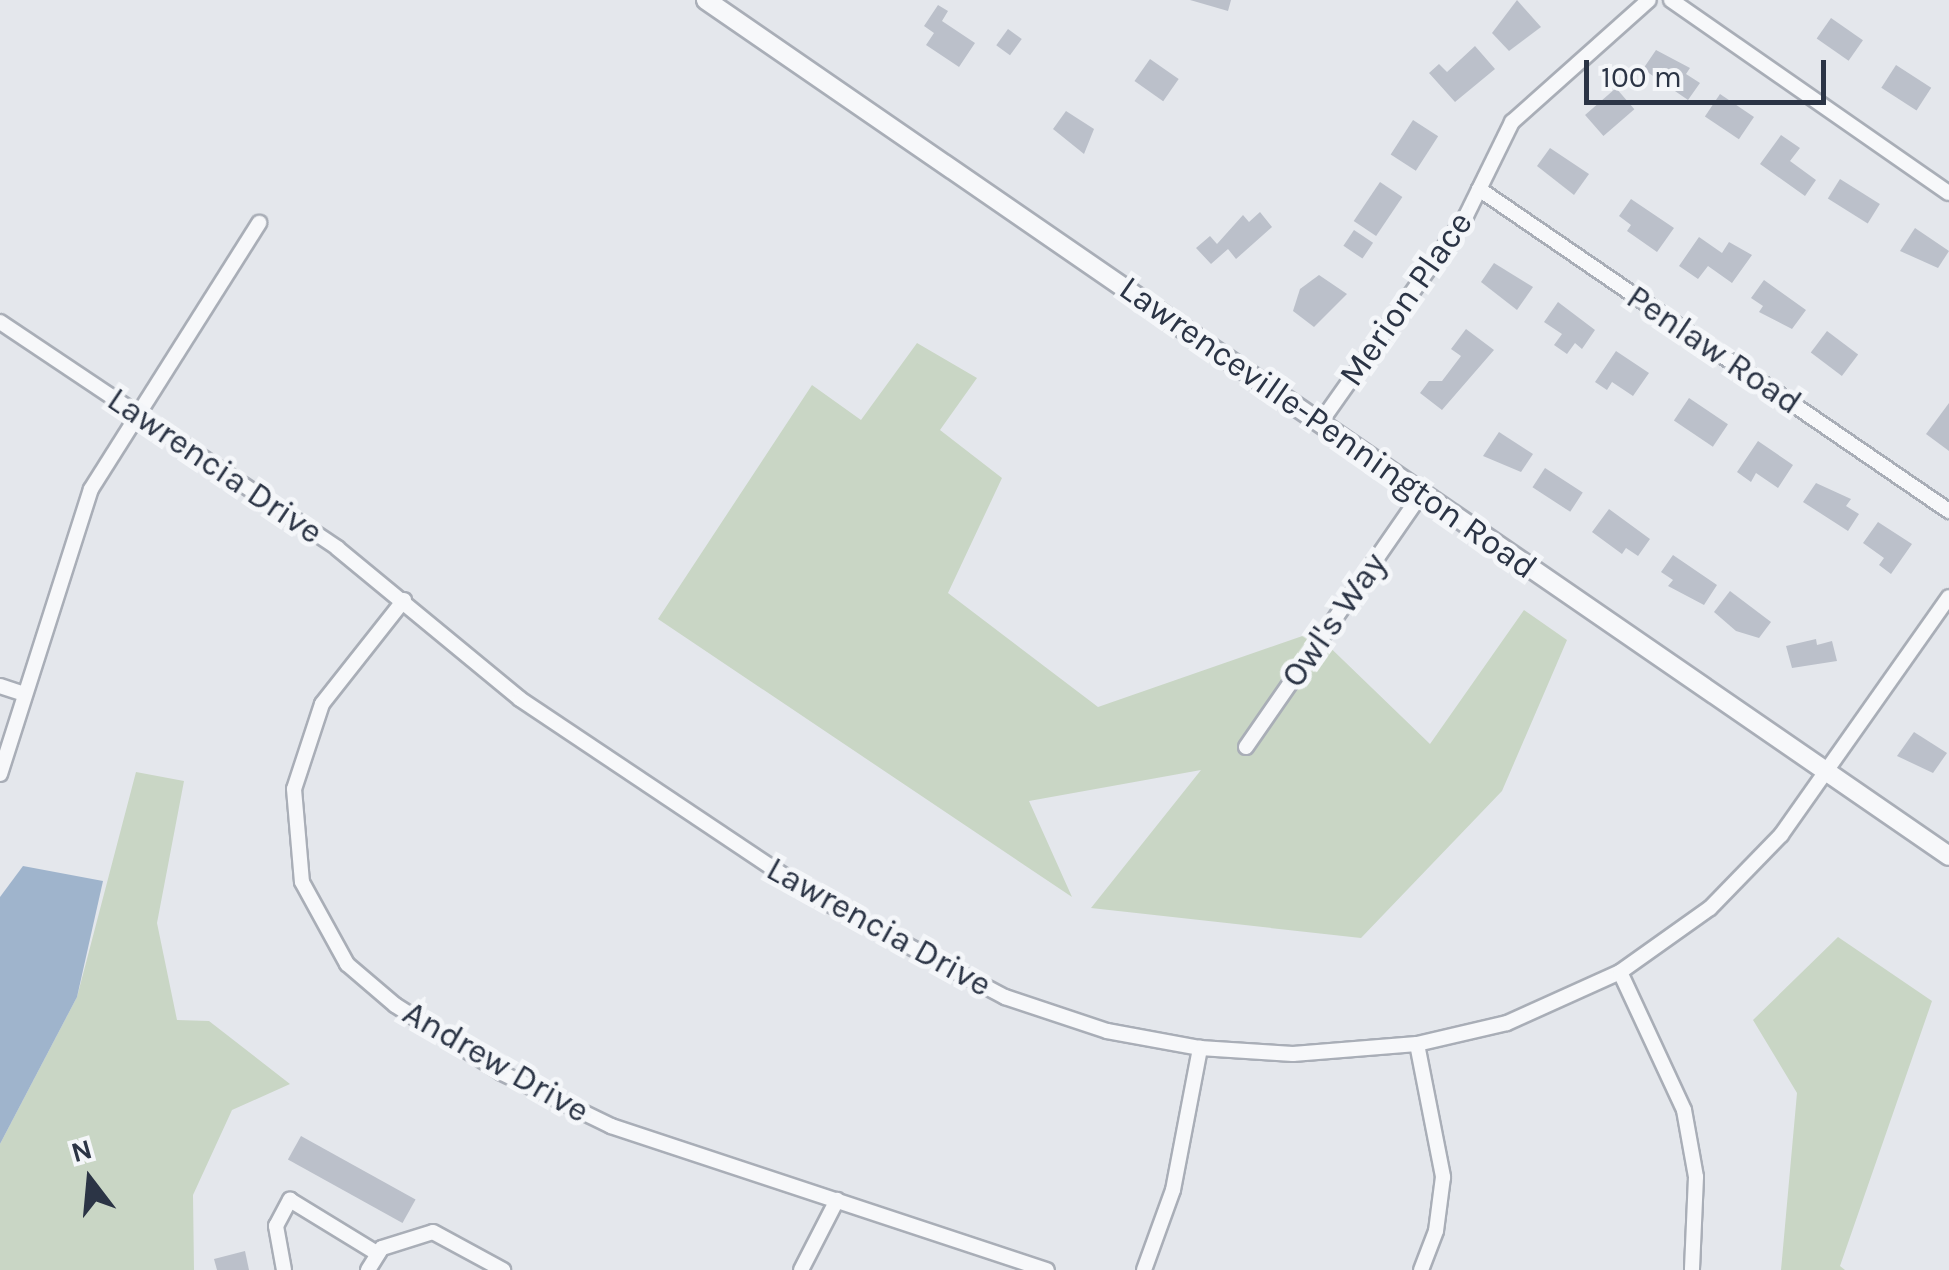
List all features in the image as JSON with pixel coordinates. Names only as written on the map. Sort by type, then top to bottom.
[{"type":"street","name":"Lawrenceville-Pennington Road","points":[[706,0],[1949,856]]},
{"type":"street","name":"Merion Place","points":[[1320,422],[1479,190],[1512,122],[1650,0]]},
{"type":"street","points":[[1671,0],[1949,193]]},
{"type":"street","name":"Penlaw Road","points":[[1479,190],[1949,512]]},
{"type":"street","points":[[0,774],[91,488],[259,223]]},
{"type":"street","name":"Lawrencia Drive","points":[[0,322],[139,414],[404,600],[520,699],[647,788],[904,947],[1056,1016],[1200,1048],[1293,1054],[1417,1044],[1520,1018],[1620,972],[1670,940],[1747,873],[1825,774]]},
{"type":"street","name":"Owl's Way","points":[[1246,747],[1422,493]]},
{"type":"street","points":[[1825,774],[1949,598]]},
{"type":"street","name":"Andrew Drive","points":[[404,600],[329,694],[300,758],[296,856],[328,939],[394,1006],[556,1101],[668,1149],[1047,1270]]},
{"type":"street","points":[[0,686],[25,694]]},
{"type":"street","points":[[1620,972],[1672,1075],[1688,1125],[1696,1177],[1692,1270]]},
{"type":"street","points":[[1417,1044],[1442,1177],[1436,1230],[1421,1270]]},
{"type":"street","points":[[1144,1270],[1173,1190],[1200,1048]]},
{"type":"street","points":[[284,1270],[276,1226],[290,1200],[378,1254]]},
{"type":"street","points":[[801,1270],[837,1200]]},
{"type":"street","points":[[368,1270],[378,1254],[434,1232],[503,1270]]},
{"type":"green space","points":[[917,343],[977,378],[940,430],[1002,478],[948,593],[1098,707],[1314,632],[1430,744],[1524,610],[1567,640],[1502,791],[1361,938],[1091,908],[1201,770],[1029,801],[1072,897],[658,619],[812,385],[861,420]]},
{"type":"green space","points":[[136,772],[184,781],[157,923],[177,1020],[209,1021],[290,1084],[232,1110],[193,1195],[194,1270],[0,1270],[0,1144],[77,997]]},
{"type":"green space","points":[[1838,937],[1932,1001],[1840,1266],[1845,1270],[1781,1270],[1797,1093],[1753,1020]]},
{"type":"water","points":[[23,866],[103,881],[77,997],[0,1144],[0,897]]},
{"type":"building","points":[[1190,0],[1231,0],[1228,11]]},
{"type":"building","points":[[1517,0],[1541,27],[1509,51],[1492,33]]},
{"type":"building","points":[[938,5],[948,11],[942,21],[975,43],[959,67],[926,45],[934,33],[924,26]]},
{"type":"building","points":[[1831,18],[1863,40],[1849,61],[1817,38]]},
{"type":"building","points":[[1008,29],[1022,39],[1010,55],[996,45]]},
{"type":"building","points":[[1475,46],[1495,69],[1455,102],[1429,73],[1439,64],[1447,72]]},
{"type":"building","points":[[1656,50],[1690,68],[1686,74],[1700,83],[1688,100],[1643,69]]},
{"type":"building","points":[[1150,59],[1179,79],[1163,101],[1135,81]]},
{"type":"building","points":[[1896,65],[1931,88],[1917,111],[1881,88]]},
{"type":"building","points":[[1616,88],[1634,109],[1603,136],[1585,115]]},
{"type":"building","points":[[1720,94],[1754,117],[1739,139],[1705,116]]},
{"type":"building","points":[[1066,111],[1094,129],[1084,154],[1053,129]]},
{"type":"building","points":[[1413,120],[1438,136],[1416,171],[1391,154]]},
{"type":"building","points":[[1781,135],[1800,148],[1790,161],[1816,180],[1805,196],[1760,164]]},
{"type":"building","points":[[1550,148],[1589,174],[1574,195],[1537,166]]},
{"type":"building","points":[[1840,179],[1880,204],[1868,223],[1828,199]]},
{"type":"building","points":[[1380,182],[1402,197],[1376,236],[1354,221]]},
{"type":"building","points":[[1631,199],[1674,228],[1657,252],[1627,231],[1631,225],[1619,216]]},
{"type":"building","points":[[1260,212],[1272,227],[1236,259],[1228,249],[1211,264],[1196,248],[1210,236],[1217,244],[1243,215],[1249,222]]},
{"type":"building","points":[[1915,228],[1949,251],[1938,268],[1900,251]]},
{"type":"building","points":[[1354,230],[1373,243],[1362,259],[1343,246]]},
{"type":"building","points":[[1699,237],[1722,253],[1729,242],[1752,255],[1732,283],[1708,266],[1698,279],[1679,266]]},
{"type":"building","points":[[1494,263],[1533,287],[1517,310],[1481,282]]},
{"type":"building","points":[[1319,275],[1347,294],[1314,327],[1293,311],[1300,289]]},
{"type":"building","points":[[1764,280],[1806,310],[1792,329],[1759,312],[1763,306],[1751,298]]},
{"type":"building","points":[[1558,302],[1595,330],[1582,349],[1575,343],[1567,354],[1554,345],[1562,334],[1544,322]]},
{"type":"building","points":[[1466,329],[1494,350],[1442,410],[1420,393],[1429,381],[1442,381],[1461,356],[1451,349]]},
{"type":"building","points":[[1827,331],[1858,354],[1842,376],[1811,353]]},
{"type":"building","points":[[1616,351],[1649,373],[1633,396],[1612,382],[1607,390],[1595,382]]},
{"type":"building","points":[[1689,398],[1728,424],[1713,447],[1674,420]]},
{"type":"building","points":[[1949,403],[1949,451],[1926,434]]},
{"type":"building","points":[[1499,432],[1533,454],[1521,472],[1483,456]]},
{"type":"building","points":[[1758,441],[1793,465],[1778,488],[1756,473],[1751,482],[1737,472]]},
{"type":"building","points":[[1545,468],[1583,493],[1570,512],[1532,487]]},
{"type":"building","points":[[1816,483],[1851,499],[1846,506],[1859,514],[1848,531],[1803,502]]},
{"type":"building","points":[[1609,509],[1650,539],[1638,556],[1626,548],[1622,554],[1592,532]]},
{"type":"building","points":[[1878,522],[1912,544],[1891,574],[1879,565],[1884,558],[1863,543]]},
{"type":"building","points":[[1673,555],[1717,585],[1704,605],[1668,586],[1673,580],[1661,572]]},
{"type":"building","points":[[1730,591],[1771,622],[1759,638],[1736,631],[1714,612]]},
{"type":"building","points":[[1816,639],[1817,645],[1832,641],[1837,661],[1792,668],[1786,646]]},
{"type":"building","points":[[1914,732],[1947,753],[1933,773],[1897,756]]},
{"type":"building","points":[[301,1136],[416,1200],[402,1223],[288,1160]]},
{"type":"building","points":[[245,1251],[249,1270],[217,1270],[214,1259]]}]
